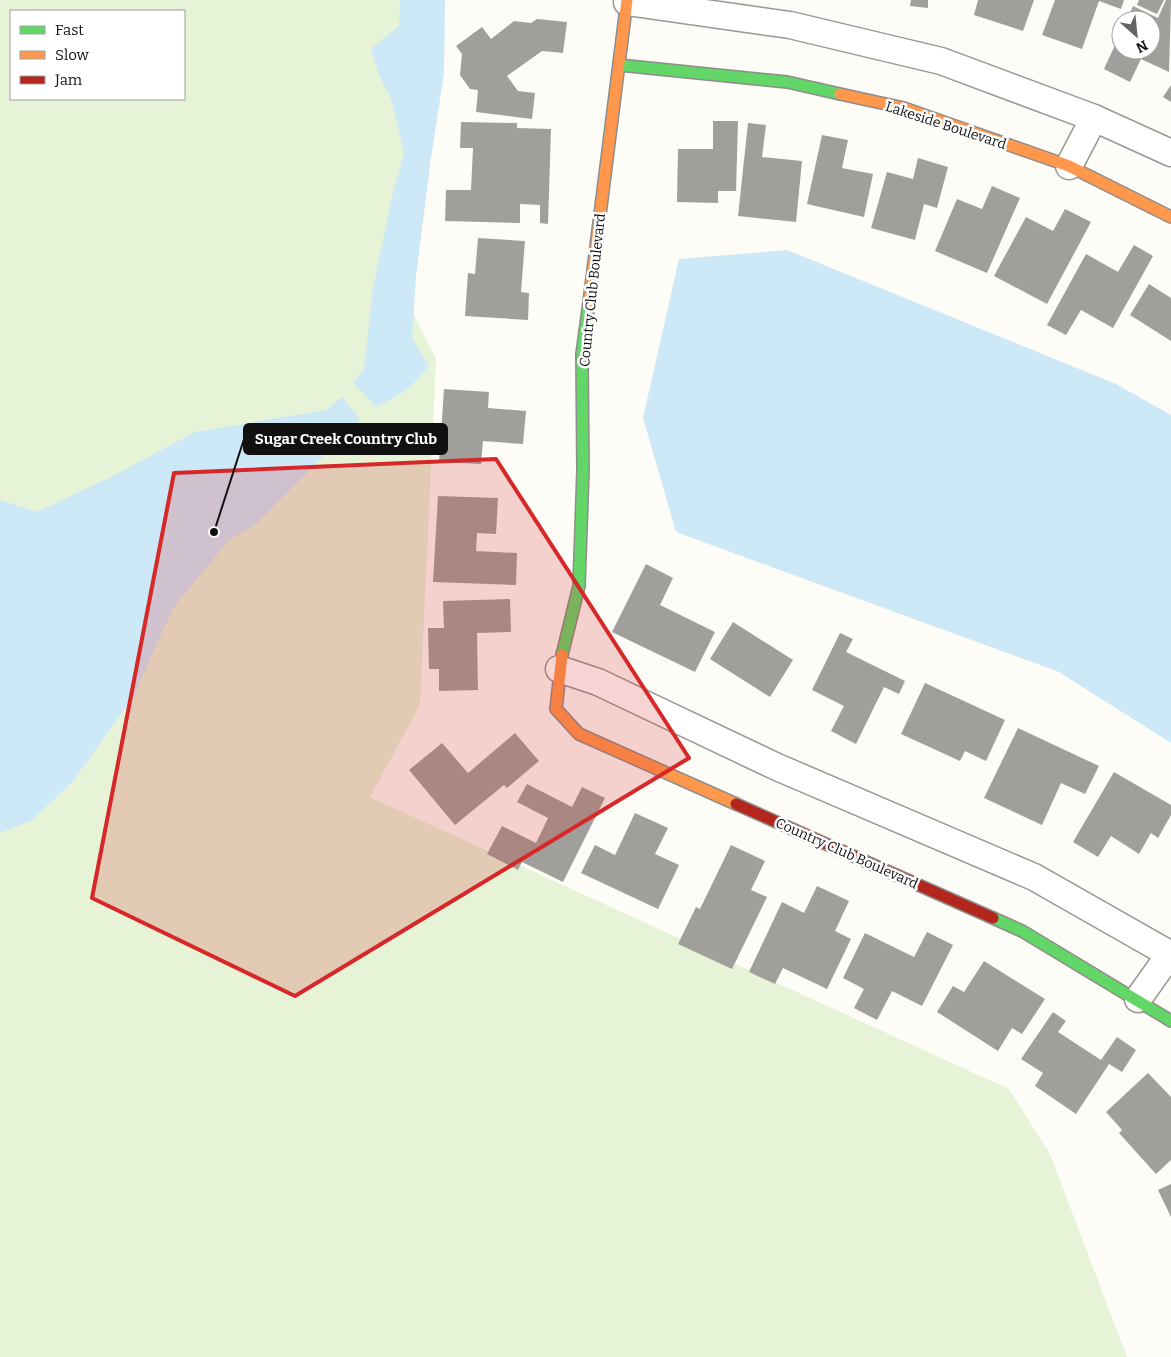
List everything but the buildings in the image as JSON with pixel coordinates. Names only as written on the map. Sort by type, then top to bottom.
[{"type":"street","name":"Country Club Boulevard","points":[[627,1],[582,354],[584,470],[579,586],[559,669],[556,709],[579,734],[1022,931],[1138,999],[1171,1021]]},
{"type":"street","points":[[627,1],[790,25],[942,61],[1094,118],[1171,153]]},
{"type":"street","name":"Lakeside Boulevard","points":[[619,65],[787,82],[904,108],[1068,166],[1171,217]]},
{"type":"street","points":[[1068,166],[1094,118]]},
{"type":"street","points":[[559,669],[598,682],[777,767],[1034,877],[1170,954],[1138,999]]},
{"type":"highlighted area","points":[[496,459],[689,758],[295,996],[92,898],[174,473]]},
{"type":"green space","points":[[0,0],[429,0],[406,299],[436,359],[420,705],[370,797],[1009,1089],[1050,1154],[1127,1357],[0,1357]]},
{"type":"water","points":[[400,0],[445,0],[444,73],[416,277],[412,338],[429,366],[408,389],[377,407],[353,383],[364,369],[373,288],[393,193],[404,154],[392,101],[379,75],[371,49],[399,26]]},
{"type":"water","points":[[787,250],[1116,384],[1171,415],[1171,743],[1059,672],[676,532],[643,418],[679,259]]},
{"type":"water","points":[[342,397],[360,419],[256,524],[229,540],[173,608],[133,697],[74,780],[32,820],[0,833],[0,500],[37,512],[113,476],[195,432],[326,410]]},
{"type":"traffic: fast","points":[[619,65],[787,82],[840,94]]},
{"type":"traffic: fast","points":[[562,655],[579,586],[583,470],[582,354],[589,302]]},
{"type":"traffic: fast","points":[[993,918],[1022,931],[1171,1021]]},
{"type":"traffic: slow","points":[[589,302],[627,0]]},
{"type":"traffic: slow","points":[[840,94],[904,108],[1069,166],[1171,217]]},
{"type":"traffic: slow","points":[[562,655],[556,709],[579,734],[736,804]]},
{"type":"traffic: jam","points":[[736,804],[993,918]]},
{"type":"place","name":"Sugar Creek Country Club","points":[[214,532]]}]
